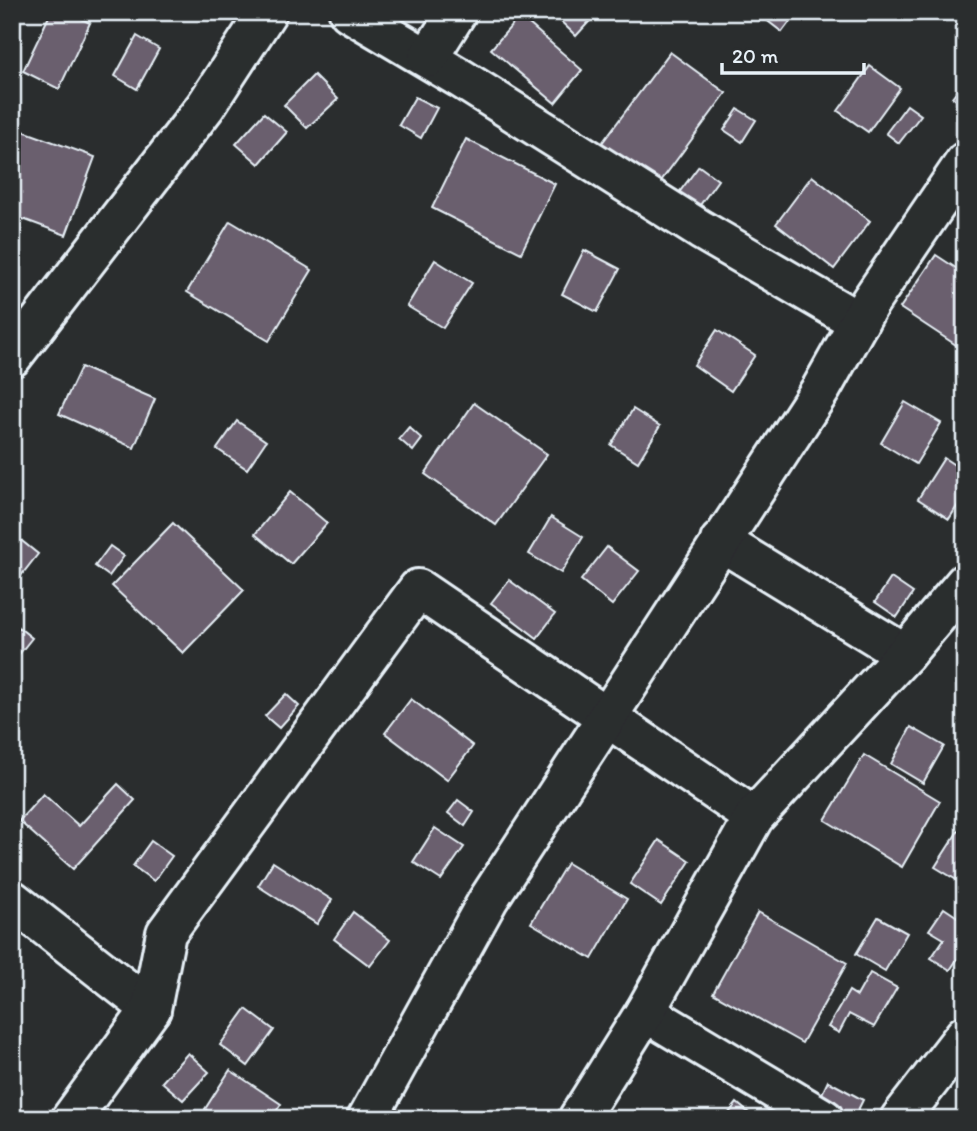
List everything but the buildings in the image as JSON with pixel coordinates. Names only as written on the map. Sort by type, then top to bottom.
[{"type":"street","points":[[12,356],[205,107],[267,12]]},
{"type":"street","points":[[349,12],[428,58],[701,230],[859,322]]},
{"type":"street","points":[[428,58],[457,12]]},
{"type":"street","points":[[367,1119],[488,900],[821,389],[859,322],[965,162]]},
{"type":"street","points":[[720,541],[905,654]]},
{"type":"street","points":[[578,1119],[645,1012],[754,817],[905,654],[965,583]]},
{"type":"street","points":[[71,1119],[151,1009],[166,933],[418,589],[754,817]]},
{"type":"street","points":[[12,900],[151,1009]]},
{"type":"street","points":[[645,1012],[824,1119]]},
{"type":"street","points":[[900,1119],[965,1035]]}]
